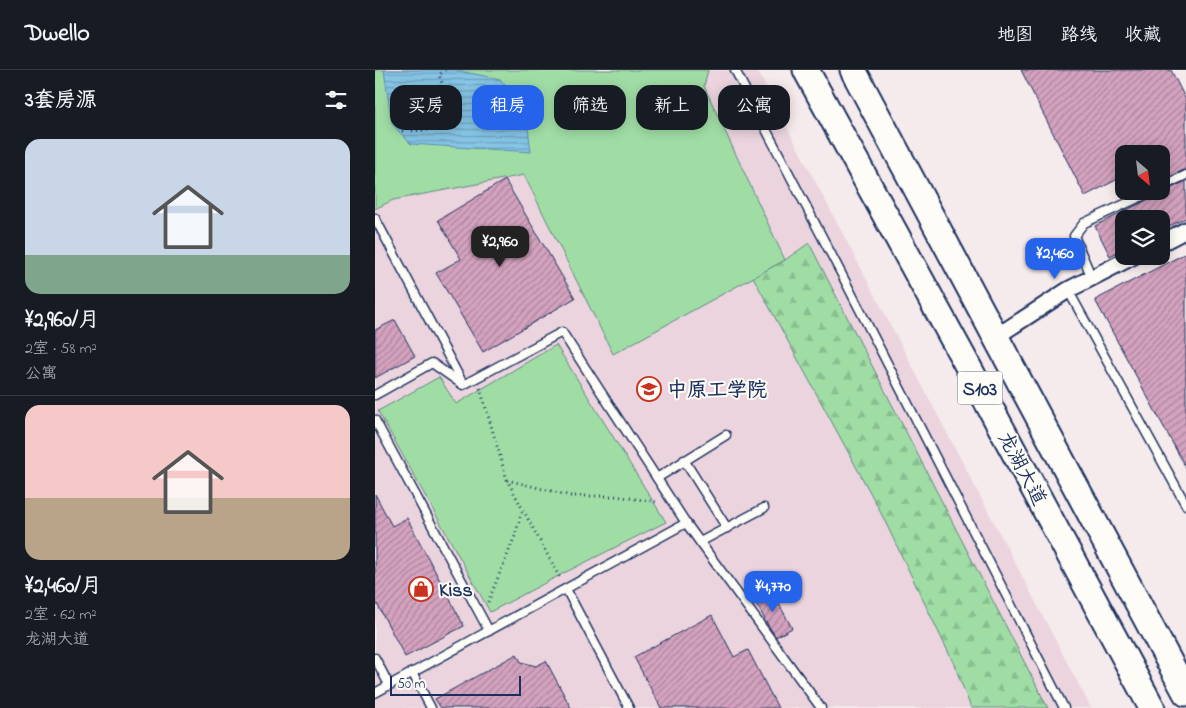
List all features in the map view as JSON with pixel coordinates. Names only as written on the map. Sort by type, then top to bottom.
[{"type":"highway","name":"龙湖大道","points":[[805,70],[969,368],[1152,708]]},
{"type":"highway","name":"龙湖大道","points":[[853,70],[1186,693]]},
{"type":"street","points":[[1170,238],[1186,230]]},
{"type":"street","points":[[995,338],[1068,290],[1117,265]]},
{"type":"lane","points":[[735,70],[1064,708]]},
{"type":"lane","points":[[1170,183],[1186,175]]},
{"type":"lane","points":[[1092,278],[1074,236],[1084,223],[1134,200]]},
{"type":"lane","points":[[375,218],[463,385]]},
{"type":"lane","points":[[1068,290],[1186,505]]},
{"type":"lane","points":[[463,385],[562,332],[686,523],[821,708]]},
{"type":"lane","points":[[375,395],[432,363],[463,385]]},
{"type":"lane","points":[[375,420],[489,631]]},
{"type":"lane","points":[[657,478],[727,435]]},
{"type":"lane","points":[[684,460],[727,528]]},
{"type":"lane","points":[[700,542],[764,508]]},
{"type":"lane","points":[[375,693],[686,523]]},
{"type":"lane","points":[[566,589],[629,708]]},
{"type":"lane","points":[[375,658],[389,685]]},
{"type":"lane","points":[[412,672],[431,708]]},
{"type":"path","points":[[402,131],[429,130],[421,106],[446,94],[439,75],[445,70]]},
{"type":"path","points":[[477,378],[507,480],[566,589]]},
{"type":"path","points":[[507,480],[571,496],[615,496],[673,504]]},
{"type":"path","points":[[482,617],[515,536],[523,509]]},
{"type":"shaded area","name":"中原工学院","points":[[375,70],[757,70],[765,85],[718,85],[718,130],[788,130],[1091,708],[375,708]]},
{"type":"green space","points":[[375,70],[708,70],[704,85],[636,85],[636,130],[708,130],[708,95],[718,116],[718,130],[724,130],[785,260],[613,354],[524,175],[393,200],[375,209]]},
{"type":"green space","points":[[809,243],[1048,708],[971,708],[954,664],[878,507],[753,277],[785,260]]},
{"type":"green space","points":[[556,345],[666,522],[490,612],[378,411],[439,377],[456,404]]},
{"type":"water","points":[[384,70],[454,70],[500,79],[505,85],[472,85],[472,130],[528,130],[531,152],[411,144],[398,130],[462,130],[462,85],[390,85],[390,110]]},
{"type":"building","points":[[1021,70],[1171,70],[1186,100],[1186,169],[1170,177],[1170,145],[1115,145],[1115,181],[1085,196]]},
{"type":"building","points":[[505,180],[575,298],[483,352],[436,273],[461,259],[438,220]]},
{"type":"building","points":[[1186,181],[1186,218],[1170,226],[1170,210],[1127,210],[1147,200],[1170,200],[1170,189]]},
{"type":"building","points":[[1115,216],[1115,254],[1110,256],[1095,226]]},
{"type":"building","points":[[1186,253],[1186,468],[1095,300],[1163,265],[1170,265],[1170,261]]},
{"type":"building","points":[[395,320],[415,356],[375,378],[375,330]]},
{"type":"building","points":[[375,494],[392,526],[407,518],[464,626],[405,657],[375,600]]},
{"type":"building","points":[[771,589],[792,628],[776,637],[753,598]]},
{"type":"building","points":[[712,615],[734,657],[748,650],[778,708],[661,708],[634,657]]},
{"type":"building","points":[[517,654],[521,662],[536,666],[546,661],[571,708],[441,708],[435,699]]},
{"type":"place","name":"中原工学院","points":[[649,389]]},
{"type":"place","name":"Kiss","points":[[421,589]]}]
